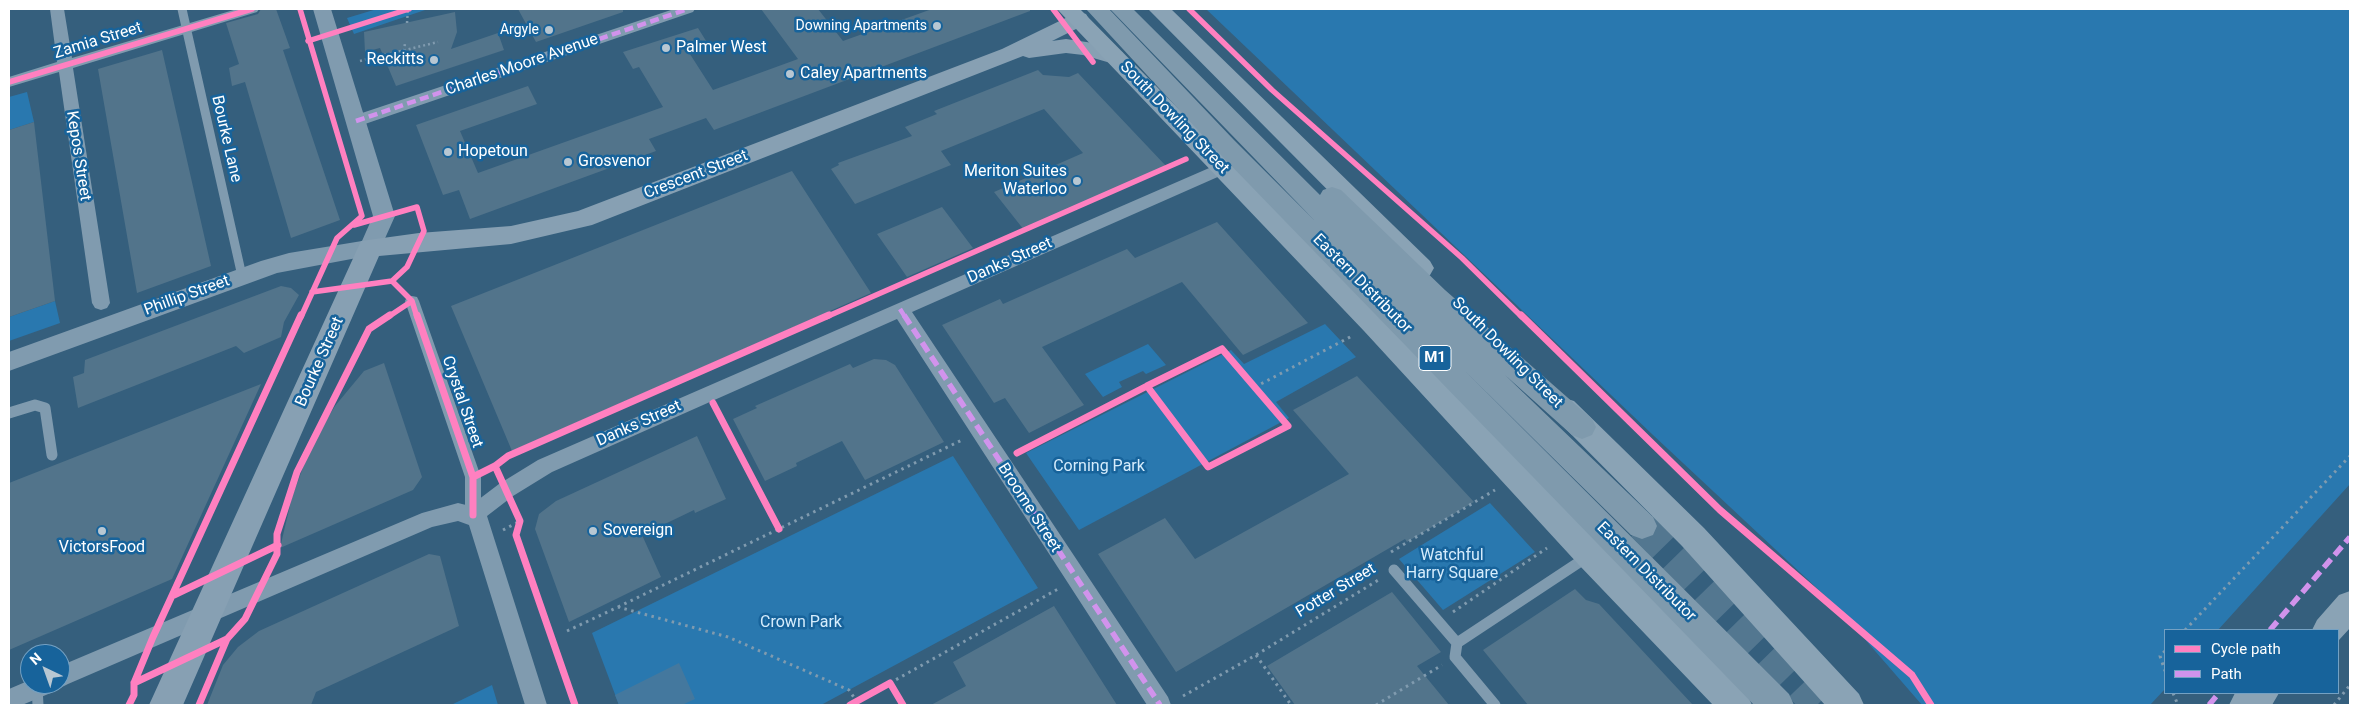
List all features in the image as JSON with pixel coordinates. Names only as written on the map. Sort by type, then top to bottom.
[{"type":"highway","name":"Eastern Distributor","points":[[1121,9],[1352,243],[1642,526]]},
{"type":"highway","points":[[1139,9],[1436,297],[1582,427]]},
{"type":"highway","name":"Eastern Distributor","points":[[1081,12],[1226,146],[1777,705]]},
{"type":"main road","name":"South Dowling Street","points":[[1159,9],[1692,537],[1848,705]]},
{"type":"main road","name":"South Dowling Street","points":[[1081,12],[1114,57],[1374,324],[1590,555],[1736,705]]},
{"type":"main road","name":"Crescent Street","points":[[370,248],[419,242],[511,236],[583,219],[1010,54],[1081,12]]},
{"type":"main road","name":"Crescent Street","points":[[1010,54],[1066,46],[1085,48],[1114,57]]},
{"type":"main road","name":"Bourke Street","points":[[166,705],[370,248]]},
{"type":"main road","points":[[2329,629],[2350,605]]},
{"type":"main road","points":[[2246,705],[2262,694]]},
{"type":"street","name":"Kepos Street","points":[[57,9],[101,303]]},
{"type":"street","name":"Zamia Street","points":[[9,82],[252,9]]},
{"type":"street","name":"Bourke Street","points":[[322,9],[371,167],[384,216],[370,248]]},
{"type":"street","name":"Charles Moore Avenue","points":[[356,122],[688,9]]},
{"type":"street","name":"Danks Street","points":[[473,515],[506,490],[545,466],[1222,168]]},
{"type":"street","name":"Phillip Street","points":[[9,362],[242,276],[289,261],[370,248]]},
{"type":"street","name":"Crystal Street","points":[[412,301],[473,477],[473,515],[478,520],[536,705]]},
{"type":"street","name":"Broome Street","points":[[900,309],[1160,705]]},
{"type":"street","points":[[70,673],[429,519],[458,512],[473,515]]},
{"type":"street","points":[[9,700],[32,694]]},
{"type":"lane","name":"Bourke Lane","points":[[182,9],[242,276]]},
{"type":"lane","points":[[9,413],[35,404],[45,408],[52,455]]},
{"type":"lane","points":[[1495,705],[1455,657],[1458,643],[1590,555]]},
{"type":"lane","points":[[1394,570],[1458,643]]},
{"type":"path","points":[[400,12],[408,9],[407,23]]},
{"type":"path","points":[[357,62],[438,42]]},
{"type":"path","points":[[404,51],[405,43]]},
{"type":"path","points":[[473,477],[495,466],[508,456],[1186,159]]},
{"type":"path","points":[[1255,387],[1355,334]]},
{"type":"path","points":[[1017,453],[1147,386],[1222,349],[1288,426],[1208,468],[1147,386]]},
{"type":"path","points":[[713,403],[779,529]]},
{"type":"path","points":[[567,631],[980,432]]},
{"type":"path","points":[[2185,629],[2350,456]]},
{"type":"path","points":[[495,466],[520,521],[516,535]]},
{"type":"path","points":[[502,530],[520,521]]},
{"type":"path","points":[[1452,613],[1554,544]]},
{"type":"path","points":[[894,690],[890,683],[1076,579]]},
{"type":"path","points":[[618,607],[728,637],[849,690],[857,702]]},
{"type":"path","points":[[2164,652],[2160,656],[2164,668]]},
{"type":"path","points":[[1256,655],[1282,695],[1291,705]]},
{"type":"path","points":[[1376,705],[1455,657]]},
{"type":"path","points":[[2334,705],[2350,685]]},
{"type":"green space","points":[[377,9],[428,9],[354,34],[347,18]]},
{"type":"green space","points":[[1206,9],[2350,9],[2350,484],[2219,629],[2164,629],[2164,690],[2150,705],[1922,705],[1836,606],[1653,435]]},
{"type":"green space","points":[[27,92],[34,122],[9,130],[9,97]]},
{"type":"green space","points":[[55,301],[60,323],[9,341],[9,317]]},
{"type":"green space","name":"Corning Park","points":[[1325,324],[1356,357],[1276,402],[1289,418],[1079,530],[1026,453],[1231,350],[1244,364]]},
{"type":"green space","points":[[1148,344],[1166,365],[1146,374],[1143,371],[1119,382],[1122,387],[1103,397],[1085,374]]},
{"type":"green space","name":"Crown Park","points":[[953,456],[1038,588],[821,705],[619,705],[592,633]]},
{"type":"green space","name":"Watchful Harry Square","points":[[1490,503],[1535,552],[1443,610],[1399,559]]},
{"type":"green space","points":[[492,685],[498,705],[451,705]]},
{"type":"shaded area","points":[[679,663],[695,699],[682,705],[619,705],[615,695]]},
{"type":"building","points":[[261,9],[276,9],[290,48],[283,50],[340,220],[291,238],[245,82],[232,86],[229,68],[239,64],[226,23],[258,14]]},
{"type":"building","name":"Argyle","points":[[518,9],[623,9],[623,12],[536,42]]},
{"type":"building","points":[[761,9],[818,9],[843,41],[932,9],[1030,9],[1030,11],[714,130],[706,118],[649,139],[656,151],[470,219],[459,190],[443,195],[416,125],[528,86],[537,104],[460,131],[478,173],[663,107],[639,67],[633,69],[623,52],[698,28],[708,44],[688,51],[713,90],[798,59]]},
{"type":"building","points":[[455,12],[457,32],[451,49],[498,33],[504,50],[396,86],[380,48],[365,52],[364,32]]},
{"type":"building","points":[[162,50],[211,266],[137,293],[98,69]]},
{"type":"building","points":[[1038,70],[1043,75],[1069,77],[1078,73],[1166,166],[1024,230],[994,192],[1083,153],[1044,109],[941,151],[951,165],[855,204],[831,169],[839,165],[838,163],[912,136],[905,127],[937,114],[934,111]]},
{"type":"building","points":[[34,122],[55,301],[9,317],[9,130]]},
{"type":"building","points":[[792,171],[871,293],[512,451],[451,306]]},
{"type":"building","points":[[942,207],[973,248],[907,277],[877,234]]},
{"type":"building","points":[[1217,222],[1308,323],[1243,355],[1182,282],[1042,347],[1084,405],[1029,433],[1005,398],[994,403],[942,325],[1000,299],[1003,304],[1127,249],[1135,258]]},
{"type":"building","points":[[281,286],[291,288],[299,295],[284,322],[281,337],[244,353],[236,346],[78,408],[73,377],[84,373],[85,360]]},
{"type":"building","points":[[874,359],[886,360],[895,365],[944,442],[865,480],[842,441],[796,463],[797,466],[765,481],[733,419],[757,408],[755,406],[850,364],[853,368]]},
{"type":"building","points":[[384,363],[422,477],[413,490],[280,548],[292,497],[310,449],[321,429],[335,406],[364,371]]},
{"type":"building","points":[[1357,376],[1474,502],[1407,542],[1405,539],[1176,672],[1098,554],[1165,518],[1195,559],[1349,474],[1293,410]]},
{"type":"building","name":"VictorsFood","points":[[261,384],[172,579],[9,650],[9,483]]},
{"type":"building","name":"Sovereign","points":[[697,436],[726,499],[695,513],[694,510],[642,535],[661,577],[569,622],[535,529],[539,514],[556,501]]},
{"type":"building","points":[[429,554],[440,556],[459,626],[316,692],[311,705],[207,705],[223,665],[238,647],[259,631]]},
{"type":"building","points":[[1575,589],[1586,600],[1599,604],[1693,705],[1528,705],[1483,650]]},
{"type":"building","points":[[1392,592],[1441,652],[1417,666],[1449,705],[1295,705],[1267,666]]},
{"type":"building","points":[[1054,606],[1117,705],[931,705],[966,686],[953,662]]},
{"type":"tunnel","points":[[1642,526],[1817,705]]},
{"type":"marked path","points":[[356,121],[688,9]]},
{"type":"marked path","points":[[900,309],[1160,705]]},
{"type":"marked path","points":[[2271,629],[2350,537]]},
{"type":"marked path","points":[[2209,705],[2218,694]]},
{"type":"cycle path","points":[[9,82],[252,9]]},
{"type":"cycle path","points":[[129,705],[134,695],[134,683],[153,637],[337,238],[362,216],[300,9]]},
{"type":"cycle path","points":[[308,41],[409,9]]},
{"type":"cycle path","points":[[1053,9],[1093,62]]},
{"type":"cycle path","points":[[1189,9],[1272,90],[1462,258],[1720,510],[1912,675],[1931,705]]},
{"type":"cycle path","points":[[473,477],[495,466],[508,456],[1186,159]]},
{"type":"cycle path","points":[[312,292],[392,281],[407,267],[424,231],[417,207],[354,225]]},
{"type":"cycle path","points":[[392,281],[412,301],[473,477],[473,515]]},
{"type":"cycle path","points":[[199,705],[227,639],[245,619],[277,554],[277,534],[297,472],[369,329],[412,301]]},
{"type":"cycle path","points":[[1017,453],[1147,386],[1222,349],[1288,426],[1208,467],[1147,386]]},
{"type":"cycle path","points":[[713,403],[779,529]]},
{"type":"cycle path","points":[[495,466],[520,521],[516,535],[575,705]]},
{"type":"cycle path","points":[[174,595],[278,545]]},
{"type":"cycle path","points":[[134,683],[227,639]]},
{"type":"cycle path","points":[[850,705],[890,683],[903,705]]},
{"type":"place","name":"Downing Apartments","points":[[937,26]]},
{"type":"place","name":"Argyle","points":[[549,30]]},
{"type":"place","name":"Palmer West","points":[[666,48]]},
{"type":"place","name":"Reckitts","points":[[434,60]]},
{"type":"place","name":"Caley Apartments","points":[[790,74]]},
{"type":"place","name":"Hopetoun","points":[[448,152]]},
{"type":"place","name":"Grosvenor","points":[[568,162]]},
{"type":"place","name":"Meriton Suites Waterloo","points":[[1077,181]]},
{"type":"place","name":"VictorsFood","points":[[102,531]]},
{"type":"place","name":"Sovereign","points":[[593,531]]}]
